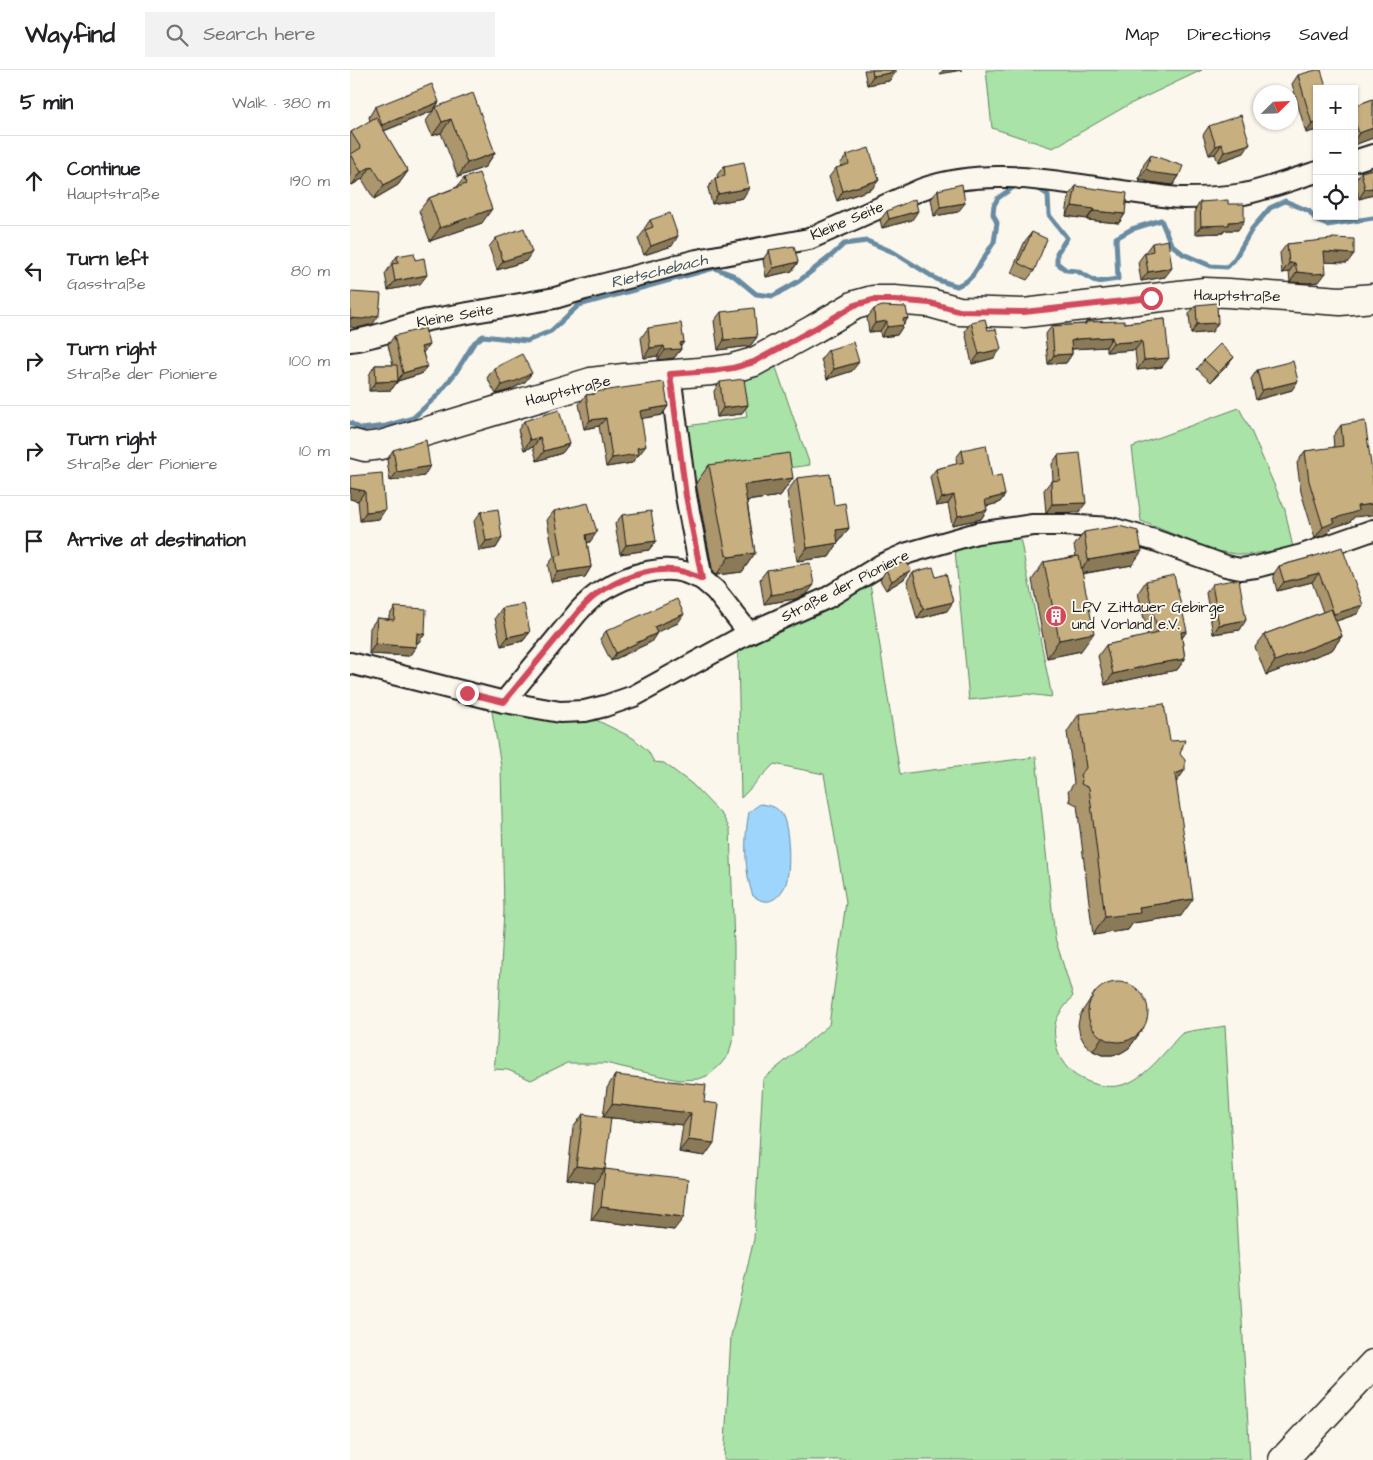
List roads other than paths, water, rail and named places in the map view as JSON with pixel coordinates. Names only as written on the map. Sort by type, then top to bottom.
[{"type":"street","points":[[1358,160],[1373,155]]},
{"type":"street","name":"Kleine Seite","points":[[350,341],[428,320],[555,298],[697,260],[809,238],[922,189],[955,180],[975,177],[1037,178],[1182,198],[1246,194],[1313,173]]},
{"type":"street","name":"Hauptstraße","points":[[350,443],[365,447],[381,445],[591,382],[733,368],[754,362],[855,305],[873,300],[930,303],[959,311],[1024,312],[1205,292],[1340,301],[1373,298]]},
{"type":"street","points":[[670,374],[686,496],[702,579]]},
{"type":"street","name":"Straße der Pioniere","points":[[350,663],[504,702],[560,712],[584,711],[634,696],[750,633],[827,598],[881,565],[908,553],[969,535],[1032,525],[1111,528],[1154,540],[1226,566],[1240,568],[1256,567],[1302,555],[1373,530]]},
{"type":"street","points":[[504,702],[578,612],[591,599],[604,589],[647,572],[665,570],[683,572],[702,579],[715,590],[750,633]]},
{"type":"street","points":[[1283,1460],[1373,1364]]},
{"type":"water","points":[[760,804],[774,807],[781,813],[788,838],[787,880],[781,892],[771,901],[761,900],[753,896],[746,865],[746,832],[749,812]]},
{"type":"waterway","name":"Rietschebach","points":[[350,423],[361,429],[386,426],[413,418],[437,396],[456,372],[474,343],[483,336],[527,341],[551,331],[579,305],[714,268],[733,275],[756,294],[773,296],[799,281],[844,244],[867,241],[893,252],[938,280],[957,286],[967,281],[973,275],[994,242],[997,223],[993,214],[994,205],[998,198],[1015,186],[1020,186]]},
{"type":"waterway","name":"Rietschebach","points":[[1036,188],[1048,195],[1049,215],[1067,238],[1057,253],[1057,263],[1066,270],[1077,271],[1097,282],[1118,279],[1116,238],[1132,229],[1161,220],[1171,244],[1183,254],[1211,266],[1227,267],[1234,260],[1252,229],[1270,208],[1285,201],[1309,211],[1317,221],[1327,225],[1373,218]]},
{"type":"place","name":"LPV Zittauer Gebirge und Vorland e.V.","points":[[1056,616]]}]
